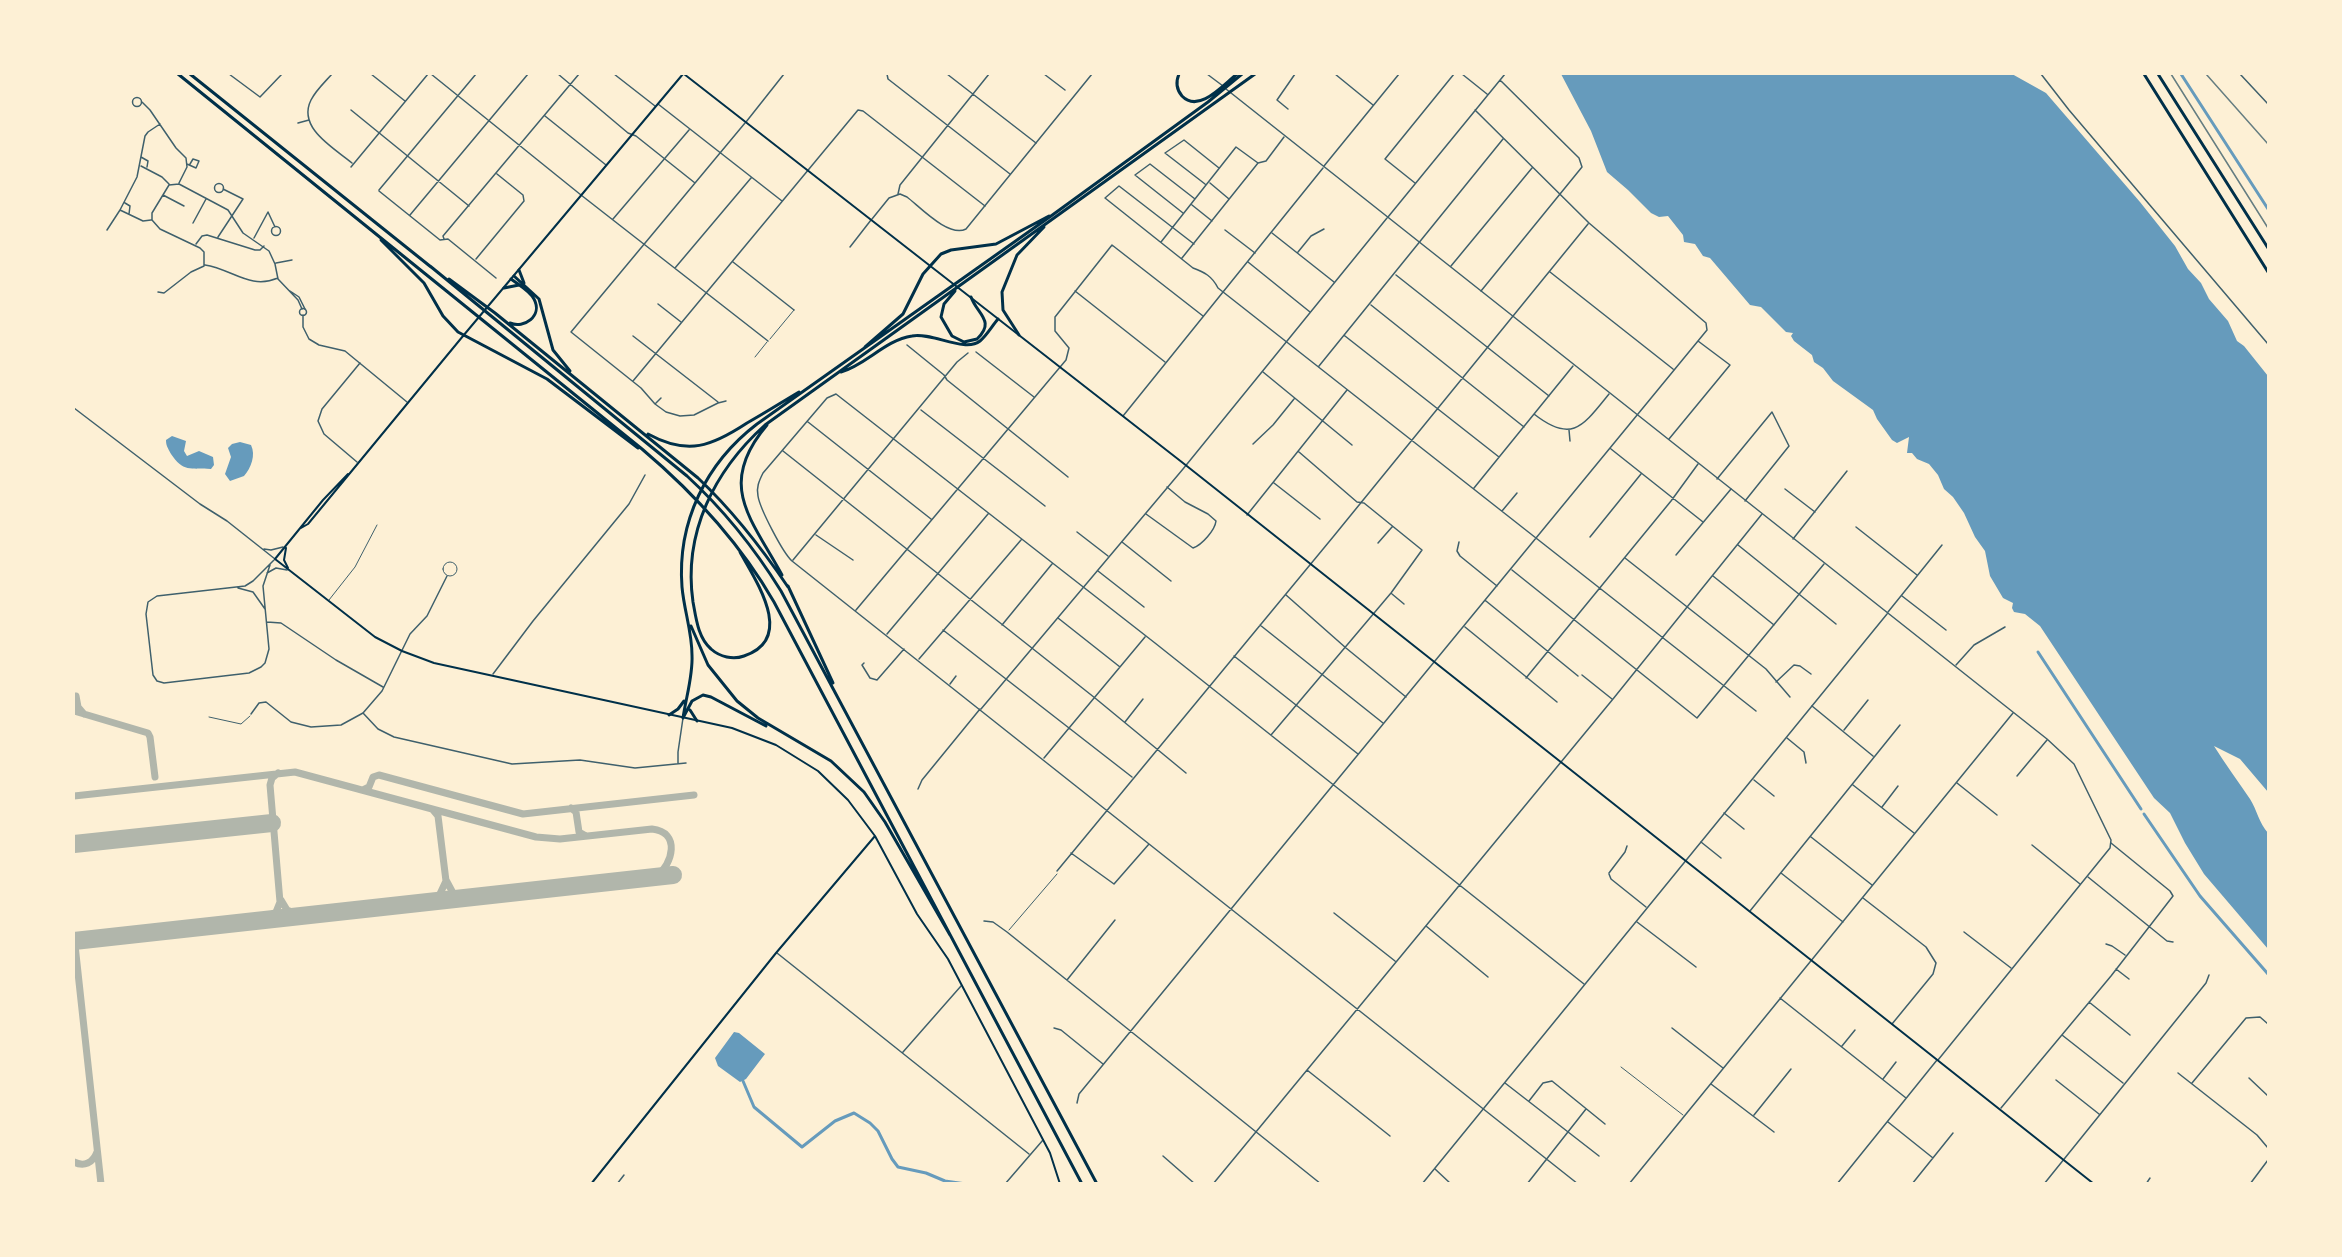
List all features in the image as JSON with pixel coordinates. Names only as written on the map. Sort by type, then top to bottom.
[{"type":"highway","points":[[178,74],[642,449],[698,501],[733,540],[774,602],[1082,1184]]},
{"type":"highway","points":[[190,74],[672,463],[718,507],[747,542],[773,579],[849,716],[1097,1184]]},
{"type":"highway","points":[[1179,74],[1177,82],[1179,92],[1187,99],[1197,102],[1210,96],[1240,74]]},
{"type":"highway","points":[[637,427],[672,444],[692,447],[710,444],[727,436],[864,349],[1208,102],[1240,74]]},
{"type":"highway","points":[[733,540],[768,607],[771,622],[767,637],[761,647],[739,658],[729,657],[710,648],[699,630],[691,573],[692,557],[706,502],[716,483],[742,446],[768,423],[1256,74]]},
{"type":"highway","points":[[2144,74],[2268,272]]},
{"type":"highway","points":[[2158,74],[2268,248]]},
{"type":"highway","points":[[864,349],[906,311],[929,265],[947,251],[996,244],[1051,216]]},
{"type":"highway","points":[[1019,335],[1003,310],[1002,292],[1017,255],[1046,225]]},
{"type":"highway","points":[[376,235],[424,283],[446,319],[463,336],[542,375],[642,449]]},
{"type":"highway","points":[[430,266],[495,313],[585,385],[727,505],[763,550],[788,587]]},
{"type":"highway","points":[[519,270],[525,285]]},
{"type":"highway","points":[[495,313],[515,325],[531,320],[536,312],[535,301],[513,278]]},
{"type":"highway","points":[[513,278],[525,285],[539,300],[553,350],[585,385]]},
{"type":"highway","points":[[504,288],[519,285]]},
{"type":"highway","points":[[956,289],[944,304],[941,317],[952,336],[964,342],[977,339],[985,327],[984,317],[971,297]]},
{"type":"highway","points":[[839,372],[844,372],[892,343],[909,336],[928,335],[964,345],[974,344],[982,339],[998,319]]},
{"type":"highway","points":[[683,718],[693,656],[682,567],[690,514],[697,495],[723,456],[742,436],[820,378]]},
{"type":"highway","points":[[768,423],[747,454],[741,474],[741,493],[749,518],[788,587],[849,716]]},
{"type":"highway","points":[[686,613],[699,649],[724,688],[751,713],[778,731]]},
{"type":"highway","points":[[683,718],[696,697],[708,696],[831,761],[864,792],[885,822],[947,932],[952,937]]},
{"type":"highway","points":[[669,714],[678,709],[686,700]]},
{"type":"highway","points":[[689,708],[697,721]]},
{"type":"main road","points":[[1060,1184],[1055,1163],[1044,1140],[944,952],[917,914],[875,836],[841,792],[804,761],[758,737],[732,728],[493,677],[434,663],[402,651],[366,631],[275,559],[334,486],[348,474],[406,402],[684,74],[1123,416],[2094,1184]]},
{"type":"main road","points":[[286,546],[284,560],[289,571]]},
{"type":"main road","points":[[592,1182],[776,953],[875,836]]},
{"type":"street","points":[[229,74],[260,97],[282,74]]},
{"type":"street","points":[[332,74],[311,101],[309,120],[316,133],[352,165],[430,74],[768,341]]},
{"type":"street","points":[[371,74],[405,101]]},
{"type":"street","points":[[476,74],[377,190],[440,240],[448,239],[496,278]]},
{"type":"street","points":[[410,215],[528,74]]},
{"type":"street","points":[[558,74],[695,183]]},
{"type":"street","points":[[444,239],[444,236],[579,74]]},
{"type":"street","points":[[614,74],[690,129],[783,202]]},
{"type":"street","points":[[726,401],[718,402],[699,414],[685,416],[670,414],[655,404],[633,381],[571,332],[784,74]]},
{"type":"street","points":[[947,74],[1036,144]]},
{"type":"street","points":[[898,194],[898,186],[989,74]]},
{"type":"street","points":[[1044,74],[1065,90]]},
{"type":"street","points":[[850,247],[890,198],[898,194],[907,197],[949,230],[962,231],[969,227],[1092,74]]},
{"type":"street","points":[[1207,74],[1744,501],[2048,739],[2074,764],[2111,843],[2173,894],[2116,969],[2000,1109]]},
{"type":"street","points":[[1288,109],[1277,100],[1295,74]]},
{"type":"street","points":[[1335,74],[1373,105]]},
{"type":"street","points":[[1123,416],[1399,74]]},
{"type":"street","points":[[1416,183],[1384,159],[1454,74]]},
{"type":"street","points":[[1462,74],[1488,94]]},
{"type":"street","points":[[918,789],[922,780],[1262,372],[1505,74]]},
{"type":"street","points":[[2041,74],[2268,344]]},
{"type":"street","points":[[2240,74],[2268,104]]},
{"type":"street","points":[[886,75],[1011,175]]},
{"type":"street","points":[[1481,291],[1561,195],[1582,164],[1579,158],[1500,80]]},
{"type":"street","points":[[142,102],[186,158],[188,164],[179,184]]},
{"type":"street","points":[[351,110],[469,206]]},
{"type":"street","points":[[1077,1103],[1079,1094],[1103,1064],[1435,663],[1698,341],[1707,326],[1589,223],[1475,110]]},
{"type":"street","points":[[633,381],[809,171],[856,111],[863,111],[985,206]]},
{"type":"street","points":[[544,116],[606,165]]},
{"type":"street","points":[[298,123],[309,120]]},
{"type":"street","points":[[107,230],[137,177],[147,134],[160,124]]},
{"type":"street","points":[[613,219],[690,129]]},
{"type":"street","points":[[1181,259],[1258,164],[1266,160],[1285,136]]},
{"type":"street","points":[[1318,367],[1504,139]]},
{"type":"street","points":[[1206,186],[1166,153],[1184,140],[1220,168]]},
{"type":"street","points":[[1161,242],[1236,147],[1258,164]]},
{"type":"street","points":[[141,157],[148,161],[147,168]]},
{"type":"street","points":[[1184,214],[1135,175],[1150,164],[1195,199]]},
{"type":"street","points":[[139,166],[165,179],[169,185]]},
{"type":"street","points":[[1450,267],[1532,167]]},
{"type":"street","points":[[475,261],[523,203],[523,195],[496,173]]},
{"type":"street","points":[[675,268],[751,177]]},
{"type":"street","points":[[1209,182],[1230,199]]},
{"type":"street","points":[[204,266],[204,252],[195,245],[160,228],[152,220],[152,213],[169,185],[179,184],[226,209],[242,231],[264,246],[275,264],[278,278],[289,291],[299,297],[307,313],[303,315]]},
{"type":"street","points":[[1194,244],[1119,186],[1105,198],[1194,269],[1204,272],[1224,292],[1318,367],[1756,711]]},
{"type":"street","points":[[218,237],[243,199],[223,189]]},
{"type":"street","points":[[162,194],[184,206]]},
{"type":"street","points":[[193,223],[207,198]]},
{"type":"street","points":[[124,202],[130,207],[129,214]]},
{"type":"street","points":[[1191,204],[1212,221]]},
{"type":"street","points":[[120,210],[143,221],[152,220]]},
{"type":"street","points":[[254,239],[268,212],[275,227]]},
{"type":"street","points":[[1057,872],[1589,223]]},
{"type":"street","points":[[1297,253],[1311,236],[1324,229]]},
{"type":"street","points":[[1225,230],[1255,253]]},
{"type":"street","points":[[1271,232],[1335,283]]},
{"type":"street","points":[[195,245],[202,236],[207,235],[255,250],[260,250],[264,246]]},
{"type":"street","points":[[855,611],[1060,367],[1068,355],[1068,348],[1055,331],[1054,321],[1112,245],[1204,316]]},
{"type":"street","points":[[275,264],[292,260]]},
{"type":"street","points":[[733,262],[794,310]]},
{"type":"street","points":[[1248,262],[1311,312]]},
{"type":"street","points":[[158,292],[164,293],[191,272],[204,266],[255,282],[266,282],[278,278]]},
{"type":"street","points":[[1549,271],[1674,370]]},
{"type":"street","points":[[1395,274],[1548,396]]},
{"type":"street","points":[[1075,291],[1166,363]]},
{"type":"street","points":[[658,304],[681,323]]},
{"type":"street","points":[[1370,305],[1524,426]]},
{"type":"street","points":[[304,309],[300,312],[303,315],[303,327],[309,339],[319,345],[343,350],[406,402]]},
{"type":"street","points":[[633,336],[718,402]]},
{"type":"street","points":[[1344,336],[1499,457]]},
{"type":"street","points":[[1668,440],[1730,365],[1698,341]]},
{"type":"street","points":[[907,345],[1068,477]]},
{"type":"street","points":[[792,561],[968,352]]},
{"type":"street","points":[[976,352],[1034,397]]},
{"type":"street","points":[[357,462],[324,434],[319,427],[318,418],[322,409],[360,363]]},
{"type":"street","points":[[1473,489],[1573,365]]},
{"type":"street","points":[[1262,372],[1352,445]]},
{"type":"street","points":[[699,386],[702,382]]},
{"type":"street","points":[[1247,515],[1348,389]]},
{"type":"street","points":[[1534,414],[1551,426],[1569,429],[1587,421],[1610,393]]},
{"type":"street","points":[[1578,1184],[792,561],[760,502],[758,490],[760,480],[829,396],[836,394],[1585,984]]},
{"type":"street","points":[[655,404],[661,398]]},
{"type":"street","points":[[1253,444],[1273,425],[1294,398]]},
{"type":"street","points":[[74,408],[114,441],[223,518],[275,559],[253,581],[237,588],[163,595],[149,601],[146,608],[156,680],[164,683],[249,674],[258,670],[265,663],[268,654],[263,586],[270,565]]},
{"type":"street","points":[[920,409],[1045,506]]},
{"type":"street","points":[[1718,479],[1772,412],[1789,446],[1744,501]]},
{"type":"street","points":[[807,421],[932,519]]},
{"type":"street","points":[[1569,429],[1570,441]]},
{"type":"street","points":[[1610,448],[1703,522]]},
{"type":"street","points":[[783,450],[1186,773]]},
{"type":"street","points":[[1271,736],[1374,614],[1422,550],[1351,497],[1299,452]]},
{"type":"street","points":[[1526,678],[1698,464]]},
{"type":"street","points":[[1793,539],[1847,471]]},
{"type":"street","points":[[1590,537],[1642,473]]},
{"type":"street","points":[[493,677],[494,670],[630,504],[645,476]]},
{"type":"street","points":[[1274,482],[1320,519]]},
{"type":"street","points":[[1145,513],[1195,548],[1216,523],[1212,516],[1188,504],[1167,487]]},
{"type":"street","points":[[1676,555],[1731,489]]},
{"type":"street","points":[[1785,489],[1815,513]]},
{"type":"street","points":[[1502,512],[1517,493]]},
{"type":"street","points":[[886,635],[989,513]]},
{"type":"street","points":[[1213,1184],[1613,699],[1762,514]]},
{"type":"street","points":[[1378,543],[1392,526]]},
{"type":"street","points":[[1856,527],[1917,576]]},
{"type":"street","points":[[1077,532],[1108,557]]},
{"type":"street","points":[[815,534],[853,560]]},
{"type":"street","points":[[918,660],[1021,539]]},
{"type":"street","points":[[1121,541],[1171,581]]},
{"type":"street","points":[[1459,542],[1458,554],[1497,586]]},
{"type":"street","points":[[1738,544],[1836,624]]},
{"type":"street","points":[[1422,1184],[1942,545]]},
{"type":"street","points":[[262,549],[271,550],[286,546]]},
{"type":"street","points":[[1624,558],[1766,669],[1790,697]]},
{"type":"street","points":[[1002,624],[1052,564]]},
{"type":"street","points":[[1511,569],[1697,718],[1824,564]]},
{"type":"street","points":[[266,574],[276,568],[289,571]]},
{"type":"street","points":[[1097,570],[1144,608]]},
{"type":"street","points":[[1712,575],[1774,625]]},
{"type":"street","points":[[251,714],[259,703],[266,702],[291,722],[318,728],[341,725],[363,713],[373,704],[384,687],[410,634],[426,616],[447,576]]},
{"type":"street","points":[[237,588],[253,592],[266,610]]},
{"type":"street","points":[[1391,593],[1404,604]]},
{"type":"street","points":[[1285,594],[1346,648],[1407,697]]},
{"type":"street","points":[[1902,595],[1946,630]]},
{"type":"street","points":[[1486,600],[1578,676]]},
{"type":"street","points":[[1058,618],[1120,667]]},
{"type":"street","points":[[267,622],[281,623],[336,660],[384,687]]},
{"type":"street","points":[[1259,625],[1384,724]]},
{"type":"street","points":[[1464,627],[1557,702]]},
{"type":"street","points":[[1955,666],[1970,648],[2005,627]]},
{"type":"street","points":[[943,630],[1133,778]]},
{"type":"street","points":[[1043,759],[1146,637]]},
{"type":"street","points":[[864,663],[862,665],[870,678],[876,680],[904,649]]},
{"type":"street","points":[[1233,656],[1359,755]]},
{"type":"street","points":[[1776,682],[1794,665],[1800,666],[1811,674]]},
{"type":"street","points":[[1582,675],[1613,699]]},
{"type":"street","points":[[950,684],[956,676]]},
{"type":"street","points":[[1124,722],[1143,699]]},
{"type":"street","points":[[1843,731],[1868,700]]},
{"type":"street","points":[[1812,706],[1874,756]]},
{"type":"street","points":[[1629,1184],[2014,712]]},
{"type":"street","points":[[363,713],[374,725],[394,737],[499,762],[528,764],[580,760],[635,768],[686,763]]},
{"type":"street","points":[[678,764],[683,718]]},
{"type":"street","points":[[1750,911],[1900,725]]},
{"type":"street","points":[[1786,737],[1804,752],[1806,763]]},
{"type":"street","points":[[2017,776],[2048,739]]},
{"type":"street","points":[[1752,779],[1774,796]]},
{"type":"street","points":[[1956,783],[1997,815]]},
{"type":"street","points":[[1852,784],[1914,833]]},
{"type":"street","points":[[1881,807],[1898,786]]},
{"type":"street","points":[[1724,813],[1744,829]]},
{"type":"street","points":[[1810,836],[1872,885]]},
{"type":"street","points":[[1701,842],[1721,858]]},
{"type":"street","points":[[1838,1183],[2109,850],[2111,843]]},
{"type":"street","points":[[1071,853],[1114,884],[1150,844]]},
{"type":"street","points":[[2032,845],[2081,884]]},
{"type":"street","points":[[1627,846],[1608,874],[1647,908]]},
{"type":"street","points":[[1780,873],[1843,922]]},
{"type":"street","points":[[2087,877],[2167,941],[2173,942]]},
{"type":"street","points":[[1863,897],[1926,947],[1936,963],[1933,974],[1892,1024]]},
{"type":"street","points":[[1334,913],[1396,962]]},
{"type":"street","points":[[1066,981],[1115,920]]},
{"type":"street","points":[[984,921],[993,922],[1007,932],[1321,1184]]},
{"type":"street","points":[[1636,921],[1696,967]]},
{"type":"street","points":[[1425,925],[1488,977]]},
{"type":"street","points":[[1964,932],[2012,969]]},
{"type":"street","points":[[2106,945],[2112,946],[2125,956]]},
{"type":"street","points":[[776,953],[1029,1154]]},
{"type":"street","points":[[2116,969],[2129,979]]},
{"type":"street","points":[[2044,1184],[2206,983],[2209,975]]},
{"type":"street","points":[[902,1053],[956,990],[962,986]]},
{"type":"street","points":[[1780,998],[1906,1098]]},
{"type":"street","points":[[2088,1002],[2130,1035]]},
{"type":"street","points":[[2192,1084],[2243,1022],[2255,1016],[2263,1018],[2268,1024]]},
{"type":"street","points":[[1054,1028],[1060,1030],[1103,1064]]},
{"type":"street","points":[[1672,1028],[1723,1068]]},
{"type":"street","points":[[1842,1047],[1855,1030]]},
{"type":"street","points":[[2062,1035],[2124,1084]]},
{"type":"street","points":[[1883,1079],[1896,1062]]},
{"type":"street","points":[[1752,1116],[1791,1069]]},
{"type":"street","points":[[1307,1070],[1390,1136]]},
{"type":"street","points":[[2178,1073],[2257,1135],[2268,1148]]},
{"type":"street","points":[[2249,1078],[2268,1096]]},
{"type":"street","points":[[2056,1080],[2099,1114]]},
{"type":"street","points":[[1529,1101],[1546,1081],[1552,1082],[1605,1124]]},
{"type":"street","points":[[1505,1082],[1599,1156]]},
{"type":"street","points":[[1711,1084],[1774,1132]]},
{"type":"street","points":[[1527,1184],[1586,1109]]},
{"type":"street","points":[[1887,1122],[1933,1158]]},
{"type":"street","points":[[1912,1184],[1953,1133]]},
{"type":"street","points":[[1005,1184],[1029,1154],[1044,1140]]},
{"type":"street","points":[[1163,1156],[1195,1184]]},
{"type":"street","points":[[2250,1184],[2268,1160]]},
{"type":"street","points":[[1434,1168],[1451,1184]]},
{"type":"street","points":[[617,1184],[624,1175]]},
{"type":"street","points":[[2146,1184],[2150,1178]]},
{"type":"street","points":[[592,1182],[596,1184]]},
{"type":"lane","points":[[755,357],[794,310]]},
{"type":"lane","points":[[328,601],[355,567],[376,525]]},
{"type":"lane","points":[[452,561],[458,565],[453,576],[447,576],[444,569],[452,561]]},
{"type":"lane","points":[[209,717],[241,724],[251,714]]},
{"type":"lane","points":[[1007,932],[1057,872]]},
{"type":"lane","points":[[1621,1067],[1685,1116]]},
{"type":"water","points":[[1561,74],[2012,74],[2046,93],[2140,202],[2175,246],[2188,269],[2201,283],[2209,299],[2228,321],[2237,341],[2244,346],[2268,376],[2268,792],[2240,759],[2214,746],[2250,799],[2268,833],[2268,949],[2204,874],[2170,813],[2154,798],[2040,626],[2025,614],[2014,612],[2013,603],[2003,598],[1990,576],[1985,551],[1975,537],[1964,513],[1944,489],[1938,475],[1929,464],[1917,459],[1912,453],[1907,453],[1909,437],[1897,443],[1892,440],[1873,410],[1833,381],[1823,368],[1814,362],[1812,355],[1794,341],[1791,336],[1793,333],[1786,332],[1761,307],[1750,305],[1710,258],[1703,256],[1695,244],[1684,242],[1683,235],[1668,216],[1659,217],[1651,213],[1607,172],[1591,131]]},
{"type":"water","points":[[172,436],[186,441],[184,451],[187,456],[199,451],[213,457],[214,465],[211,469],[192,469],[179,464],[166,444],[166,440]]},
{"type":"water","points":[[240,442],[251,445],[252,461],[244,476],[230,481],[225,474],[231,457],[228,448]]},
{"type":"water","points":[[734,1032],[739,1033],[765,1054],[746,1079],[740,1082],[718,1066],[715,1058]]},
{"type":"waterway","points":[[2181,74],[2268,209]]},
{"type":"waterway","points":[[2038,652],[2141,809]]},
{"type":"waterway","points":[[2144,814],[2200,896],[2268,974]]},
{"type":"waterway","points":[[743,1081],[754,1107],[802,1147],[835,1121],[854,1113],[878,1131],[898,1167],[926,1173],[945,1181],[966,1184]]},
{"type":"taxiway","points":[[76,696],[78,707],[84,714]]},
{"type":"taxiway","points":[[74,711],[148,733],[155,777]]},
{"type":"taxiway","points":[[74,796],[295,772],[536,837],[560,839],[652,829],[661,831],[667,836],[671,849],[667,864],[656,877]]},
{"type":"taxiway","points":[[261,920],[276,912],[280,902],[270,785],[272,778],[278,773]]},
{"type":"taxiway","points":[[363,790],[369,787],[373,777],[379,775],[523,814],[694,795]]},
{"type":"taxiway","points":[[571,808],[576,812],[579,832],[586,836]]},
{"type":"taxiway","points":[[426,902],[439,896],[446,881],[438,816],[433,810]]},
{"type":"taxiway","points":[[446,880],[453,893],[468,897]]},
{"type":"taxiway","points":[[281,900],[287,910],[302,916]]},
{"type":"taxiway","points":[[74,936],[101,1184]]},
{"type":"taxiway","points":[[74,1162],[88,1163],[97,1152]]},
{"type":"runway","points":[[74,844],[272,823]]},
{"type":"runway","points":[[74,941],[673,875]]},
{"type":"railway","points":[[2171,74],[2268,228]]},
{"type":"railway","points":[[2206,74],[2268,144]]}]
